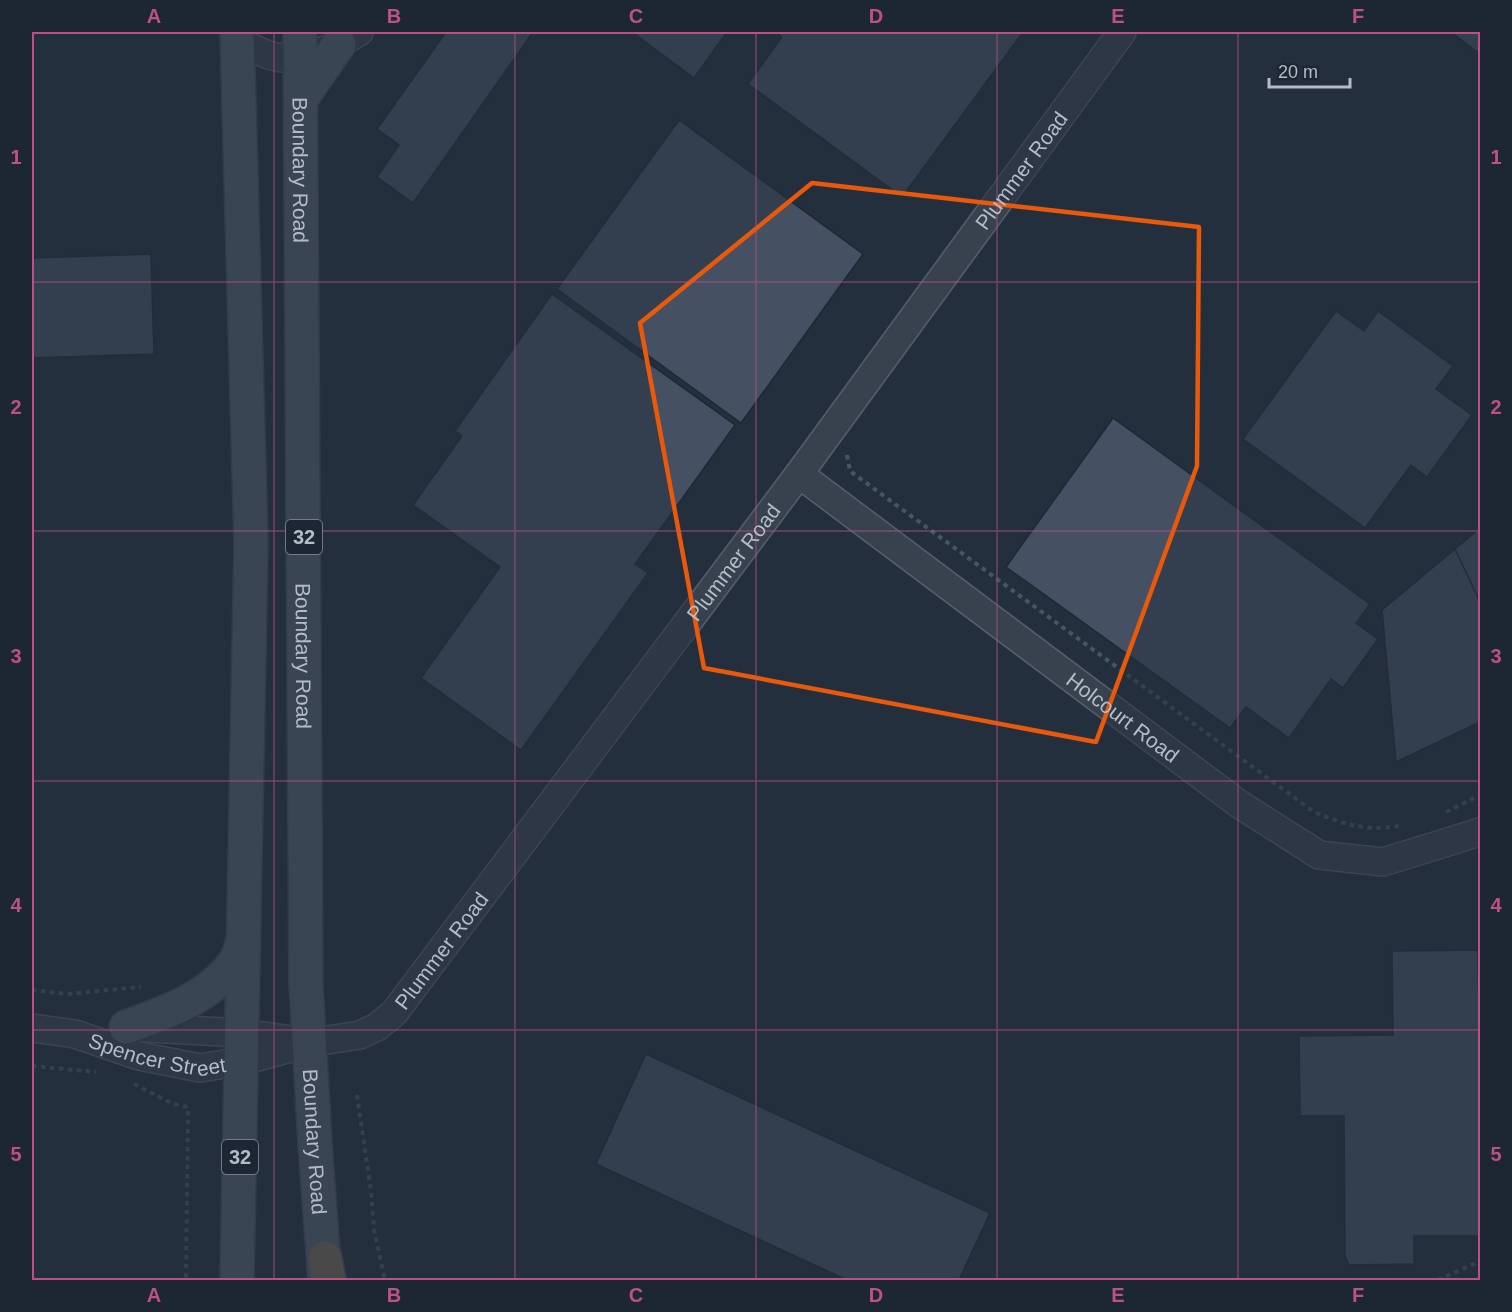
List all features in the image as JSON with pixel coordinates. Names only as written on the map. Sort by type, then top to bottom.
[{"type":"main road","name":"32","points":[[237,1281],[251,543],[242,35]]},
{"type":"main road","points":[[301,99],[349,38]]},
{"type":"main road","name":"Boundary Road","points":[[300,45],[306,985],[315,1144],[326,1273]]},
{"type":"main road","points":[[126,1027],[170,1011],[198,996],[236,961],[244,936]]},
{"type":"street","name":"Plummer Road","points":[[243,1047],[360,1035],[377,1027],[394,1013],[799,474],[1122,32]]},
{"type":"street","points":[[242,35],[275,57],[300,45],[349,38]]},
{"type":"street","name":"Holcourt Road","points":[[799,474],[1239,804],[1319,855],[1383,862],[1480,832]]},
{"type":"street","name":"Spencer Street","points":[[75,1034],[126,1027],[243,1047]]},
{"type":"street","name":"Spencer Street","points":[[32,1028],[75,1034],[139,1056],[200,1068],[243,1047]]},
{"type":"path","points":[[846,448],[850,471],[1314,812],[1347,825],[1382,828],[1401,826]]},
{"type":"path","points":[[1437,815],[1480,795]]},
{"type":"path","points":[[32,990],[67,994],[150,986]]},
{"type":"path","points":[[32,1066],[104,1073]]},
{"type":"path","points":[[124,1079],[173,1104],[188,1107],[186,1281]]},
{"type":"path","points":[[357,1095],[371,1191],[374,1230],[385,1281]]},
{"type":"path","points":[[1438,1281],[1480,1261]]},
{"type":"highlighted area","points":[[812,183],[1199,227],[1197,466],[1096,742],[704,668],[640,323]]},
{"type":"building","points":[[446,32],[533,32],[413,203],[377,177],[399,145],[377,129]]},
{"type":"building","points":[[632,32],[727,32],[694,78]]},
{"type":"building","points":[[775,32],[1023,32],[902,197],[748,84],[782,37]]},
{"type":"building","points":[[1451,32],[1480,32],[1480,54]]},
{"type":"building","points":[[679,120],[863,254],[741,423],[557,289]]},
{"type":"building","points":[[151,254],[154,354],[32,358],[32,258]]},
{"type":"building","points":[[552,294],[735,425],[635,564],[648,573],[521,750],[421,678],[500,567],[413,505],[462,436],[455,431]]},
{"type":"building","points":[[1336,311],[1364,331],[1378,311],[1453,366],[1436,389],[1472,415],[1427,477],[1411,465],[1365,528],[1243,439]]},
{"type":"building","points":[[1113,418],[1370,604],[1356,623],[1378,639],[1343,688],[1331,679],[1289,738],[1246,707],[1230,728],[1006,567]]},
{"type":"building","points":[[1480,528],[1480,602],[1455,549]]},
{"type":"building","points":[[1455,549],[1480,602],[1480,722],[1396,762],[1382,610]]},
{"type":"building","points":[[1478,950],[1480,1236],[1414,1236],[1414,1264],[1349,1265],[1345,1256],[1344,1116],[1300,1116],[1299,1036],[1393,1035],[1392,951]]},
{"type":"building","points":[[646,1054],[990,1213],[959,1280],[847,1280],[596,1164]]}]
